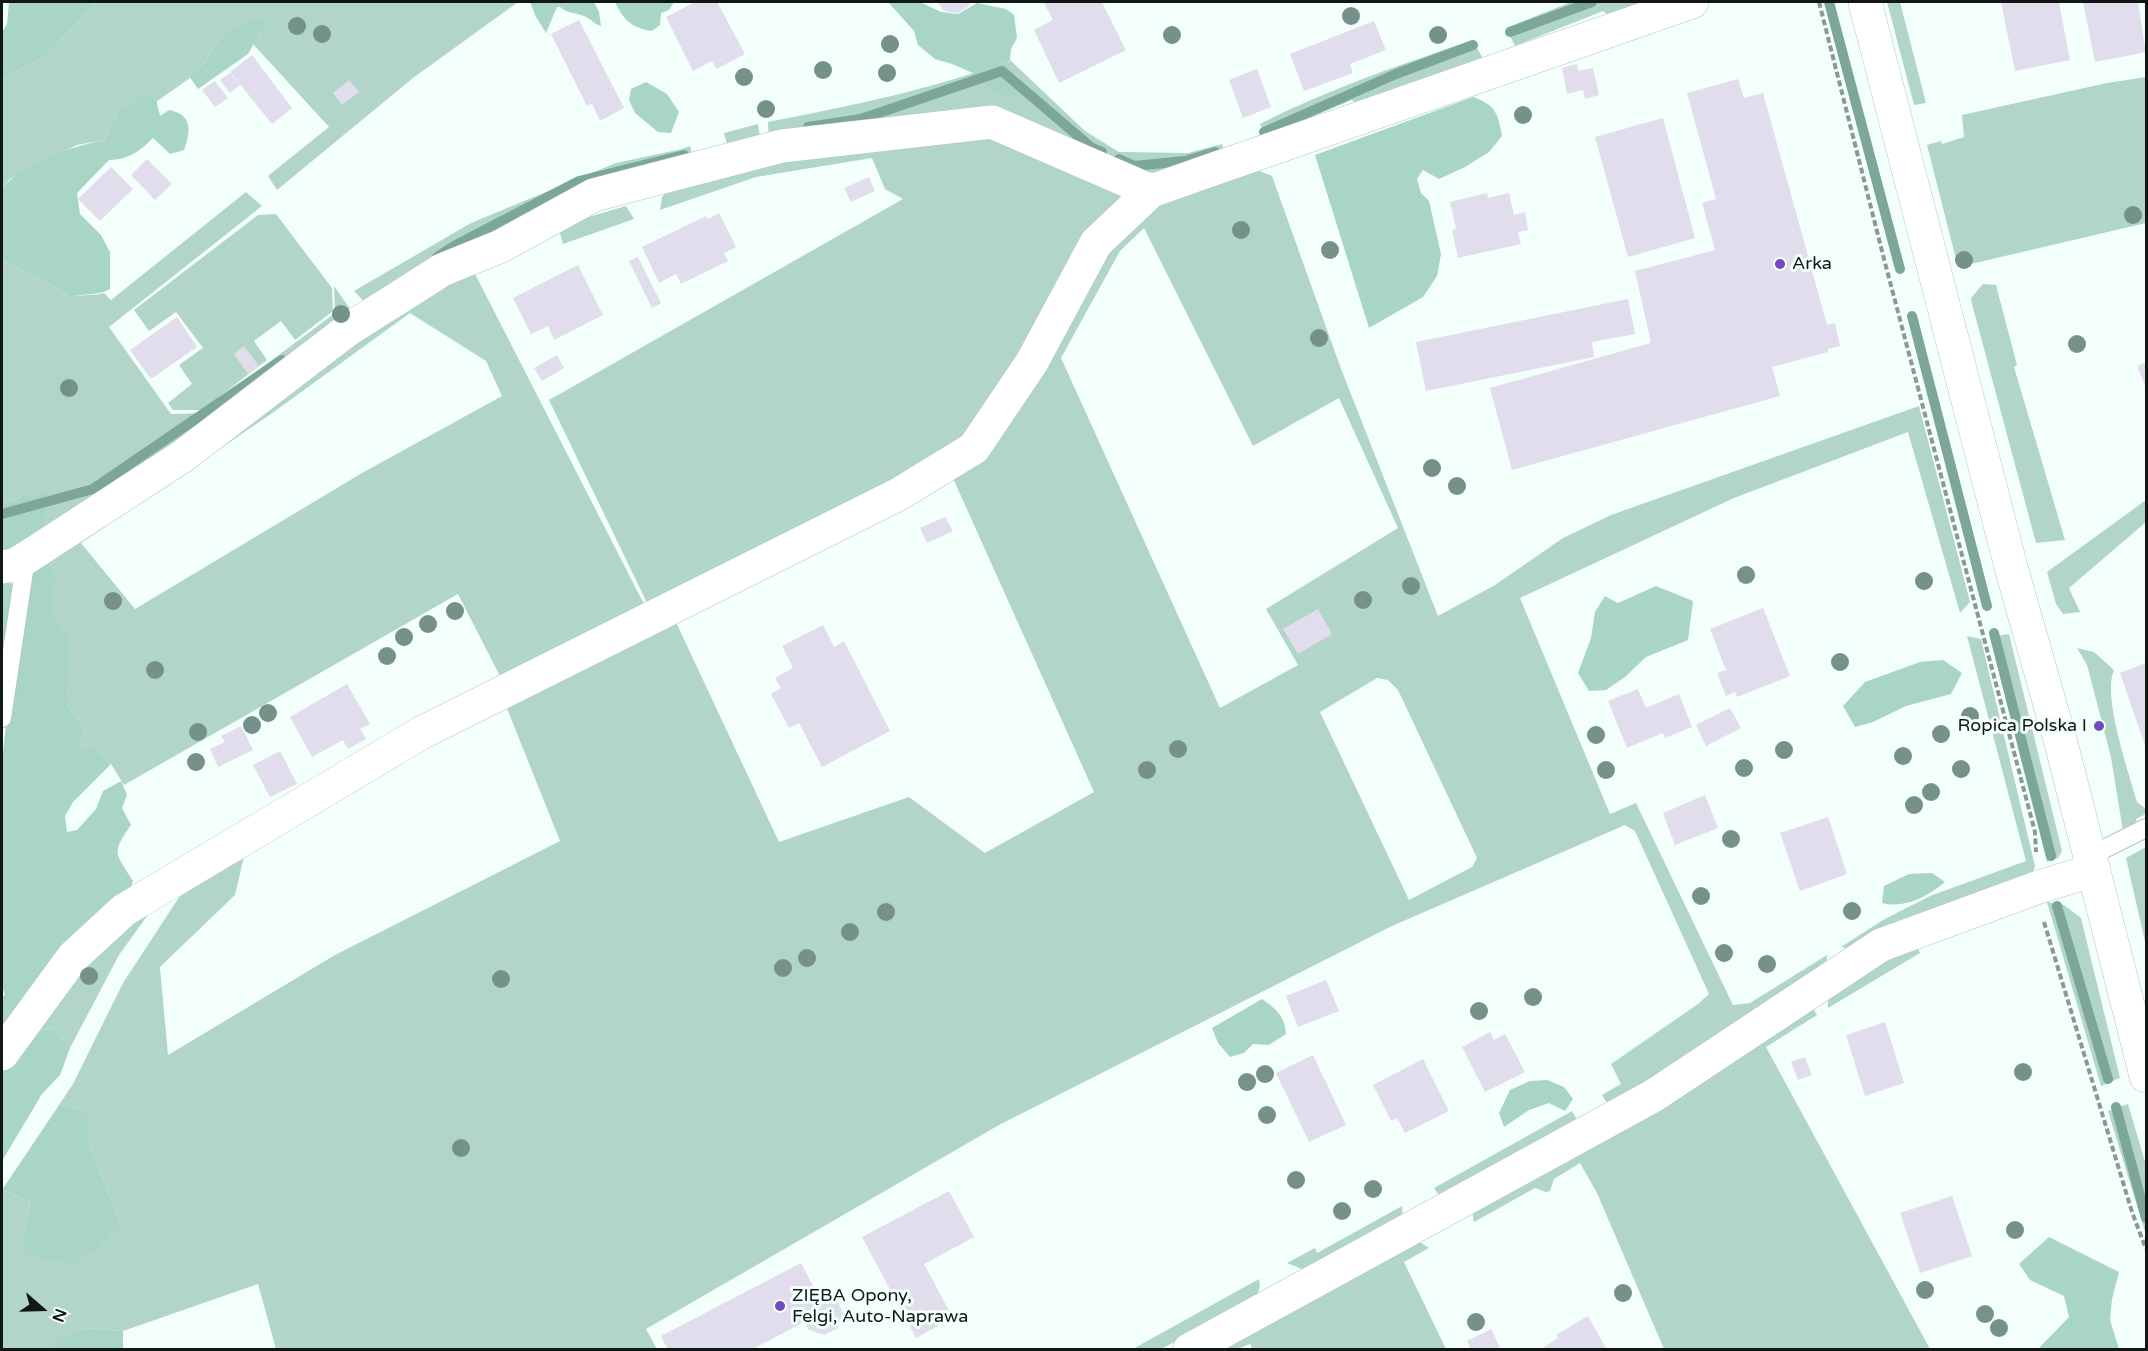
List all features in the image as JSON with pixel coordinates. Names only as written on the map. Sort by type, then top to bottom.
[{"type":"street","points":[[2,1054],[73,957],[124,910],[323,787],[421,733],[899,494],[974,448],[1032,362],[1096,243],[1151,190],[1692,2]]},
{"type":"street","points":[[1865,2],[2009,560],[2061,742],[2146,1076]]},
{"type":"street","points":[[14,562],[183,456],[349,329],[442,270],[501,246],[594,195],[782,146],[992,122],[1151,190]]},
{"type":"street","points":[[1189,1350],[1653,1096],[1881,945],[2039,887],[2092,863]]},
{"type":"lane","points":[[2,718],[14,562]]},
{"type":"lane","points":[[2092,863],[2146,828]]},
{"type":"path","points":[[1818,2],[2035,832],[2041,912],[2132,1212],[2146,1249]]},
{"type":"green space","points":[[9,2],[96,3],[45,57],[2,78],[2,32],[7,24]]},
{"type":"green space","points":[[96,2],[518,2],[413,78],[277,190],[268,176],[329,127],[253,44],[267,27],[220,38],[204,63],[189,76],[190,78],[156,102],[156,99],[142,96],[117,113],[104,140],[77,145],[10,179],[2,187],[2,78],[45,57]]},
{"type":"green space","points":[[530,2],[594,2],[599,12],[601,26],[586,17],[557,7],[546,33]]},
{"type":"green space","points":[[615,2],[674,2],[669,10],[661,13],[660,25],[652,31],[639,28],[629,22],[621,14]]},
{"type":"green space","points":[[888,2],[920,2],[941,12],[958,14],[977,3],[1006,9],[1014,15],[1017,38],[1011,49],[1010,60],[1000,64],[1024,83],[1018,95],[1010,97],[992,88],[973,73],[935,59],[918,45],[914,31]]},
{"type":"green space","points":[[1571,2],[1641,2],[1608,15],[1603,11],[1515,46],[1506,28]]},
{"type":"green space","points":[[1887,2],[1900,2],[1926,103],[1914,105]]},
{"type":"green space","points":[[267,19],[267,27],[260,33],[248,54],[198,89],[189,76],[204,63],[220,38],[240,26]]},
{"type":"green space","points":[[1473,40],[1482,57],[1481,62],[1356,104],[1352,100],[1285,128],[1267,140],[1260,124],[1286,111],[1365,78]]},
{"type":"green space","points":[[1010,60],[1085,131],[1119,152],[1188,153],[1222,144],[1226,156],[1176,171],[1142,173],[1049,133],[769,142],[768,122],[921,89]]},
{"type":"green space","points":[[2146,77],[2146,223],[1958,267],[1927,145],[1941,141],[1942,144],[1964,137],[1962,115],[2107,83]]},
{"type":"green space","points":[[646,82],[667,94],[679,112],[671,133],[658,132],[635,113],[629,100],[631,89]]},
{"type":"green space","points":[[142,95],[156,99],[160,116],[169,110],[182,115],[188,125],[188,137],[184,150],[170,154],[153,138],[133,154],[109,160],[77,193],[80,214],[101,235],[110,252],[110,289],[100,293],[70,297],[34,275],[2,261],[2,187],[25,170],[50,157],[104,140],[117,113]]},
{"type":"green space","points":[[1473,97],[1487,103],[1495,111],[1502,136],[1489,152],[1439,179],[1423,170],[1417,179],[1421,193],[1429,201],[1441,254],[1437,276],[1423,297],[1369,328],[1315,155]]},
{"type":"green space","points":[[758,124],[761,144],[729,152],[724,133]]},
{"type":"green space","points":[[919,135],[1013,140],[1142,191],[1029,357],[945,457],[649,607],[549,400],[903,199],[885,189],[872,158],[756,177],[660,210],[662,197],[669,189],[757,162]]},
{"type":"green space","points":[[690,146],[695,164],[371,309],[354,291],[471,223],[616,163]]},
{"type":"green space","points":[[1257,170],[1272,176],[1340,366],[1438,616],[1495,585],[1563,538],[1611,515],[1919,406],[1970,602],[1960,613],[1908,432],[1734,498],[1520,598],[1610,814],[1636,803],[1733,1005],[1750,1003],[1827,955],[1826,966],[1609,1106],[1602,1095],[1621,1084],[1611,1064],[1709,994],[1635,831],[1625,825],[1392,926],[999,1125],[646,1329],[657,1349],[276,1349],[258,1284],[123,1331],[89,1328],[57,1337],[49,1349],[2,1350],[2,1190],[30,1201],[22,1245],[120,1221],[87,1138],[86,1110],[59,1105],[73,1084],[123,983],[189,882],[245,852],[235,895],[160,967],[168,1055],[335,955],[560,841],[504,701],[674,618],[779,842],[909,797],[985,853],[1094,792],[952,476],[1111,246],[1152,209]],"holes":[[[1144,228],[1253,446],[1339,398],[1398,528],[1266,609],[1298,665],[1220,708],[1061,358],[1120,251]],[[1377,678],[1388,680],[1398,690],[1477,858],[1472,867],[1409,900],[1320,712]]]},
{"type":"green space","points":[[246,192],[262,206],[109,327],[171,414],[201,413],[335,313],[334,286],[358,320],[45,534],[22,496],[2,505],[2,261],[34,275],[70,297],[104,293],[111,300]]},
{"type":"green space","points":[[626,206],[634,219],[563,244],[558,226]]},
{"type":"green space","points":[[276,214],[332,288],[333,311],[295,340],[281,321],[254,341],[267,360],[202,410],[173,410],[168,403],[192,384],[179,365],[203,348],[176,312],[149,331],[134,310],[258,215]]},
{"type":"green space","points":[[471,266],[647,610],[504,684],[458,594],[124,785],[111,764],[95,749],[80,749],[85,728],[67,704],[68,635],[49,612],[52,598],[51,584],[48,570],[41,557],[404,309]],"holes":[[[410,313],[486,361],[502,396],[362,473],[135,609],[81,543],[271,414]]]},
{"type":"green space","points":[[1983,284],[1996,285],[2017,365],[2014,367],[2065,540],[2036,543],[1972,304],[1971,298]]},
{"type":"green space","points":[[46,493],[45,534],[2,552],[2,505],[22,496]]},
{"type":"green space","points":[[2146,500],[2146,522],[2069,588],[2080,612],[2063,614],[2056,604],[2047,572]]},
{"type":"green space","points":[[41,557],[55,575],[50,612],[68,635],[67,704],[85,728],[80,749],[95,749],[111,764],[73,802],[65,816],[67,832],[77,830],[96,809],[103,791],[121,781],[127,795],[122,808],[131,825],[120,842],[118,853],[133,881],[129,893],[2,1037],[2,998],[5,994],[2,988],[2,762],[10,688],[32,567]]},
{"type":"green space","points":[[2,581],[10,581],[16,595],[2,646]]},
{"type":"green space","points":[[1656,586],[1693,601],[1688,640],[1646,657],[1625,677],[1606,690],[1589,691],[1578,673],[1591,638],[1595,612],[1605,596],[1618,603]]},
{"type":"green space","points":[[2009,634],[2062,851],[2058,858],[2047,862],[1990,637]]},
{"type":"green space","points":[[1967,636],[1981,639],[2035,866],[2033,872],[1855,950],[1841,947],[1883,920],[1930,896],[2026,861]]},
{"type":"green space","points":[[2077,648],[2094,652],[2114,670],[2111,698],[2118,735],[2137,802],[2146,809],[2146,814],[2136,819],[2137,825],[2123,831],[2111,757],[2087,665]]},
{"type":"green space","points":[[1943,660],[1962,673],[1951,694],[1906,706],[1873,722],[1855,727],[1843,706],[1865,682],[1920,662]]},
{"type":"green space","points":[[2146,847],[2146,946],[2126,858]]},
{"type":"green space","points":[[1932,873],[1945,882],[1931,892],[1907,903],[1882,903],[1884,886],[1909,874]]},
{"type":"green space","points":[[165,891],[119,955],[70,1048],[54,1028],[26,1034],[93,951]]},
{"type":"green space","points":[[2047,902],[2064,905],[2081,918],[2120,1078],[2101,1086]]},
{"type":"green space","points":[[1915,942],[1920,953],[1828,1008],[1828,990]]},
{"type":"green space","points":[[1262,999],[1279,1014],[1284,1022],[1286,1034],[1269,1045],[1253,1044],[1244,1053],[1230,1057],[1218,1043],[1212,1028]]},
{"type":"green space","points":[[1809,1002],[1817,1015],[1766,1047],[1930,1349],[1664,1349],[1597,1193],[1580,1163],[1554,1179],[1550,1191],[1535,1188],[1474,1222],[1472,1211]]},
{"type":"green space","points":[[54,1028],[70,1048],[60,1075],[42,1094],[2,1161],[2,1073],[26,1034]]},
{"type":"green space","points":[[1547,1080],[1564,1087],[1573,1099],[1565,1111],[1549,1103],[1529,1110],[1504,1127],[1499,1113],[1510,1090],[1530,1081]]},
{"type":"green space","points":[[2128,1104],[2146,1165],[2146,1235],[2108,1111]]},
{"type":"green space","points":[[59,1105],[87,1110],[87,1138],[120,1221],[96,1248],[75,1264],[39,1259],[22,1245],[30,1201],[2,1190]]},
{"type":"green space","points":[[1572,1111],[1579,1123],[1441,1199],[1434,1188]]},
{"type":"green space","points":[[1402,1206],[1403,1221],[1310,1272],[1287,1263],[1315,1248],[1317,1253]]},
{"type":"green space","points":[[2049,1237],[2119,1272],[2112,1299],[2110,1320],[2119,1349],[2042,1350],[2040,1347],[2069,1317],[2064,1296],[2030,1280],[2019,1264]]},
{"type":"green space","points":[[1420,1242],[1429,1248],[1404,1262],[1446,1349],[1253,1350],[1250,1344],[1238,1349],[1223,1350]]},
{"type":"green space","points":[[1259,1279],[1260,1286],[1256,1299],[1161,1349],[1131,1350]]},
{"type":"green space","points":[[89,1328],[123,1331],[123,1349],[49,1349],[56,1337]]},
{"type":"building","points":[[695,2],[717,2],[745,54],[716,69],[712,61],[693,71],[666,17]]},
{"type":"building","points":[[938,2],[970,2],[969,6],[958,13],[944,11]]},
{"type":"building","points":[[1102,2],[1126,50],[1059,83],[1034,30],[1053,20],[1044,3]]},
{"type":"building","points":[[2001,2],[2059,2],[2070,60],[2015,71]]},
{"type":"building","points":[[2083,2],[2138,2],[2146,52],[2095,62]]},
{"type":"building","points":[[579,20],[624,108],[600,121],[592,104],[587,106],[551,34]]},
{"type":"building","points":[[1374,21],[1386,50],[1350,64],[1353,73],[1304,91],[1290,54]]},
{"type":"building","points":[[252,55],[292,108],[272,124],[230,72]]},
{"type":"building","points":[[1577,64],[1578,71],[1593,68],[1599,95],[1585,99],[1583,90],[1567,94],[1562,68]]},
{"type":"building","points":[[1257,69],[1271,107],[1243,118],[1229,80]]},
{"type":"building","points":[[230,73],[240,85],[230,93],[220,80]]},
{"type":"building","points":[[1738,79],[1744,98],[1763,93],[1827,325],[1835,323],[1840,346],[1828,349],[1828,352],[1772,367],[1780,396],[1512,470],[1490,388],[1651,343],[1635,271],[1715,250],[1702,203],[1716,199],[1687,93]]},
{"type":"building","points":[[349,80],[359,92],[342,105],[333,93]]},
{"type":"building","points":[[215,81],[228,98],[215,107],[202,90]]},
{"type":"building","points":[[1663,118],[1695,238],[1628,257],[1595,137]]},
{"type":"building","points":[[147,159],[172,184],[155,200],[131,175]]},
{"type":"building","points":[[111,167],[133,189],[100,221],[78,199]]},
{"type":"building","points":[[869,177],[875,191],[851,202],[844,188]]},
{"type":"building","points":[[1487,193],[1488,198],[1509,193],[1514,215],[1525,212],[1528,230],[1518,232],[1521,244],[1458,258],[1452,230],[1456,229],[1450,202]]},
{"type":"building","points":[[719,213],[736,247],[724,253],[728,261],[681,284],[676,274],[659,283],[642,247],[706,216],[708,219]]},
{"type":"building","points":[[638,257],[661,303],[652,308],[629,261]]},
{"type":"building","points":[[578,265],[603,315],[554,340],[548,326],[531,334],[513,298]]},
{"type":"building","points":[[1628,299],[1635,334],[1592,342],[1594,357],[1426,391],[1416,342]]},
{"type":"building","points":[[177,317],[197,347],[151,379],[130,350]]},
{"type":"building","points":[[244,346],[259,366],[248,374],[234,354]]},
{"type":"building","points":[[557,355],[564,368],[542,381],[534,368]]},
{"type":"building","points":[[2146,362],[2146,388],[2137,366]]},
{"type":"building","points":[[945,517],[953,531],[927,543],[920,528]]},
{"type":"building","points":[[1763,608],[1790,676],[1737,697],[1735,692],[1726,696],[1717,673],[1726,670],[1710,629]]},
{"type":"building","points":[[1318,609],[1332,634],[1298,654],[1283,629]]},
{"type":"building","points":[[823,625],[834,647],[844,641],[890,731],[822,767],[799,723],[789,728],[771,694],[781,688],[775,678],[793,668],[782,646]]},
{"type":"building","points":[[2146,663],[2146,748],[2120,673]]},
{"type":"building","points":[[347,684],[370,724],[360,729],[366,739],[348,749],[343,740],[312,757],[290,717]]},
{"type":"building","points":[[1638,689],[1646,708],[1679,694],[1692,727],[1665,738],[1663,733],[1627,748],[1608,701]]},
{"type":"building","points":[[1730,708],[1741,728],[1706,746],[1696,725]]},
{"type":"building","points":[[241,726],[253,750],[218,767],[210,749],[225,742],[221,736]]},
{"type":"building","points":[[280,751],[297,784],[270,797],[253,765]]},
{"type":"building","points":[[1705,795],[1718,828],[1675,845],[1663,813]]},
{"type":"building","points":[[1828,817],[1847,874],[1800,891],[1780,833]]},
{"type":"building","points":[[1326,980],[1339,1011],[1298,1027],[1286,996]]},
{"type":"building","points":[[1885,1022],[1904,1083],[1865,1096],[1846,1035]]},
{"type":"building","points":[[1490,1032],[1494,1040],[1505,1034],[1525,1072],[1485,1092],[1462,1047]]},
{"type":"building","points":[[1313,1055],[1346,1125],[1309,1142],[1276,1073]]},
{"type":"building","points":[[1805,1057],[1812,1075],[1798,1080],[1791,1062]]},
{"type":"building","points":[[1423,1059],[1449,1111],[1405,1133],[1397,1118],[1391,1121],[1373,1085]]},
{"type":"building","points":[[949,1191],[974,1237],[924,1264],[953,1318],[916,1338],[862,1237]]},
{"type":"building","points":[[1952,1196],[1972,1256],[1920,1273],[1900,1213]]},
{"type":"building","name":"ZIĘBA Opony, Felgi, Auto-Naprawa","points":[[801,1263],[818,1295],[836,1298],[843,1313],[838,1328],[824,1335],[809,1330],[804,1322],[751,1350],[668,1350],[661,1336]]},
{"type":"building","points":[[1588,1316],[1607,1350],[1540,1350],[1558,1338],[1556,1335]]},
{"type":"building","points":[[1491,1329],[1501,1350],[1471,1350],[1467,1341]]},
{"type":"waterway","points":[[1510,32],[1592,2]]},
{"type":"waterway","points":[[1829,2],[1900,269]]},
{"type":"waterway","points":[[1264,132],[1396,74],[1473,45]]},
{"type":"waterway","points":[[808,127],[861,119],[1002,71],[1092,148],[1102,152]]},
{"type":"waterway","points":[[1119,159],[1134,166],[1185,161],[1215,152]]},
{"type":"waterway","points":[[437,257],[579,181],[684,155]]},
{"type":"waterway","points":[[1912,316],[1987,606]]},
{"type":"waterway","points":[[2,514],[93,489],[282,360]]},
{"type":"waterway","points":[[1994,633],[2051,856]]},
{"type":"waterway","points":[[2057,906],[2108,1079]]},
{"type":"waterway","points":[[2116,1107],[2146,1218]]},
{"type":"place","name":"Arka","points":[[1780,264]]},
{"type":"place","name":"Ropica Polska I","points":[[2099,726]]},
{"type":"place","name":"ZIĘBA Opony, Felgi, Auto-Naprawa","points":[[780,1306]]}]
